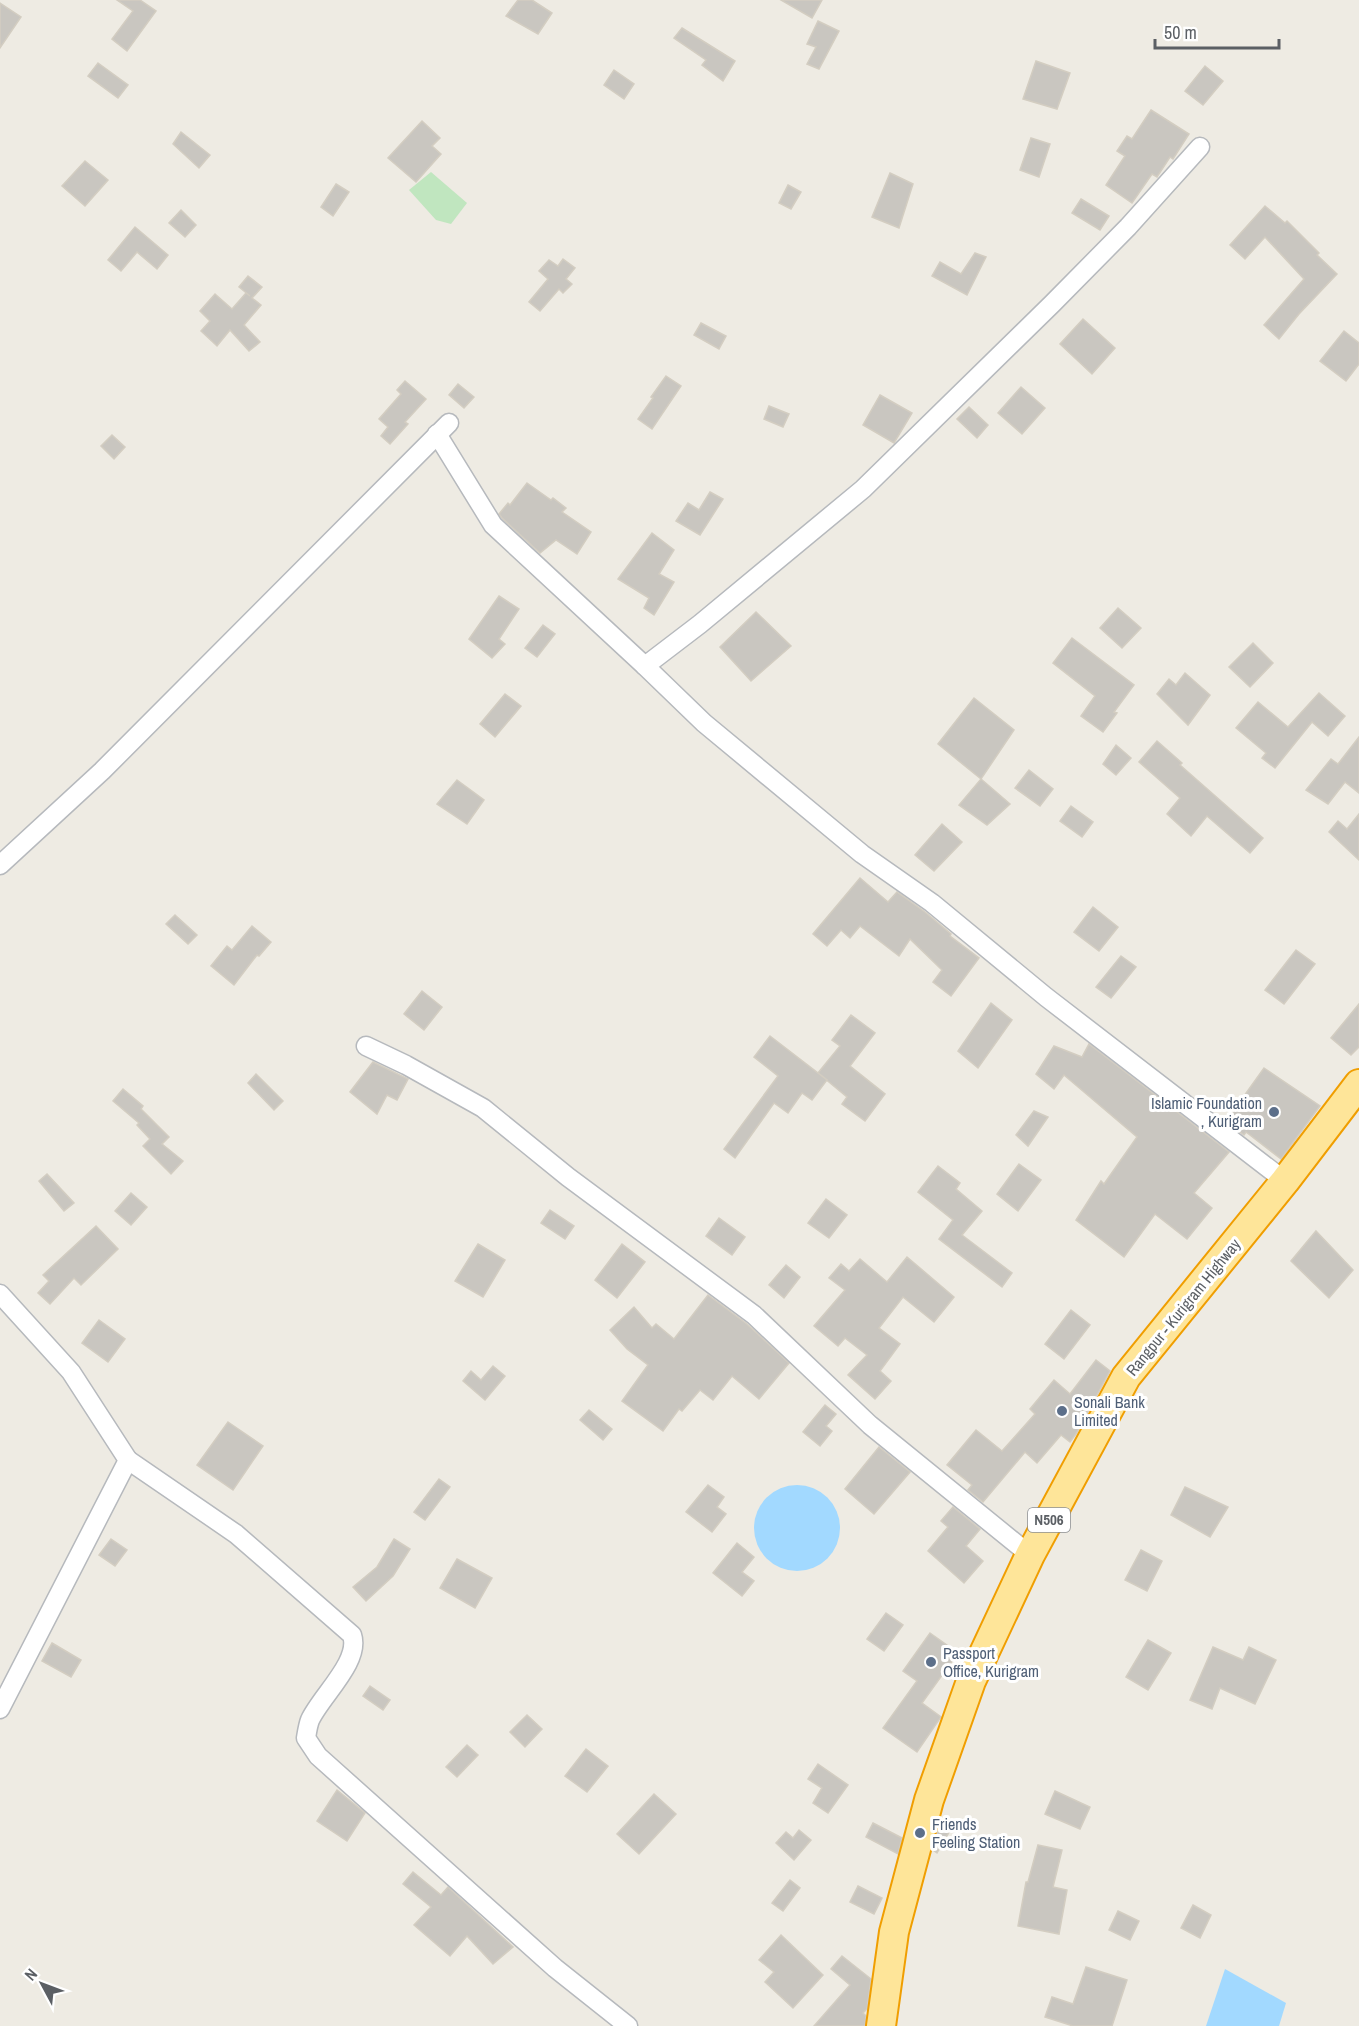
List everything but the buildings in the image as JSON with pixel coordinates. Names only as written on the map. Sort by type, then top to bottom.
[{"type":"highway","name":"Rangpur - Kurigram Highway","points":[[880,2026],[894,1932],[929,1800],[971,1681],[1030,1555],[1126,1377],[1285,1181],[1359,1084]]},
{"type":"street","points":[[645,666],[700,624],[863,489],[1067,289],[1128,227],[1200,147]]},
{"type":"street","points":[[0,865],[102,771],[443,428],[493,525],[704,723],[862,854],[932,903],[1046,997],[1285,1181]]},
{"type":"street","points":[[366,1046],[406,1065],[483,1108],[568,1177],[754,1315],[870,1425],[1030,1555]]},
{"type":"street","points":[[0,1294],[71,1372],[128,1460],[236,1534],[352,1635],[354,1642],[352,1657],[310,1721],[306,1738],[318,1756],[555,1968],[628,2026]]},
{"type":"street","points":[[0,1709],[128,1460]]},
{"type":"green space","points":[[431,172],[467,203],[451,224],[436,220],[409,190]]},
{"type":"water","points":[[797,1485],[813,1489],[827,1498],[836,1512],[840,1528],[836,1544],[827,1558],[813,1567],[797,1571],[781,1567],[767,1558],[758,1544],[754,1528],[758,1512],[767,1498],[781,1489]]},
{"type":"water","points":[[1225,1969],[1286,2003],[1279,2026],[1206,2026]]},
{"type":"place","name":"Islamic Foundation , Kurigram","points":[[1274,1112]]},
{"type":"place","name":"Sonali Bank Limited","points":[[1062,1411]]},
{"type":"place","name":"Passport Office, Kurigram","points":[[931,1662]]},
{"type":"place","name":"Friends Feeling Station","points":[[920,1833]]}]
